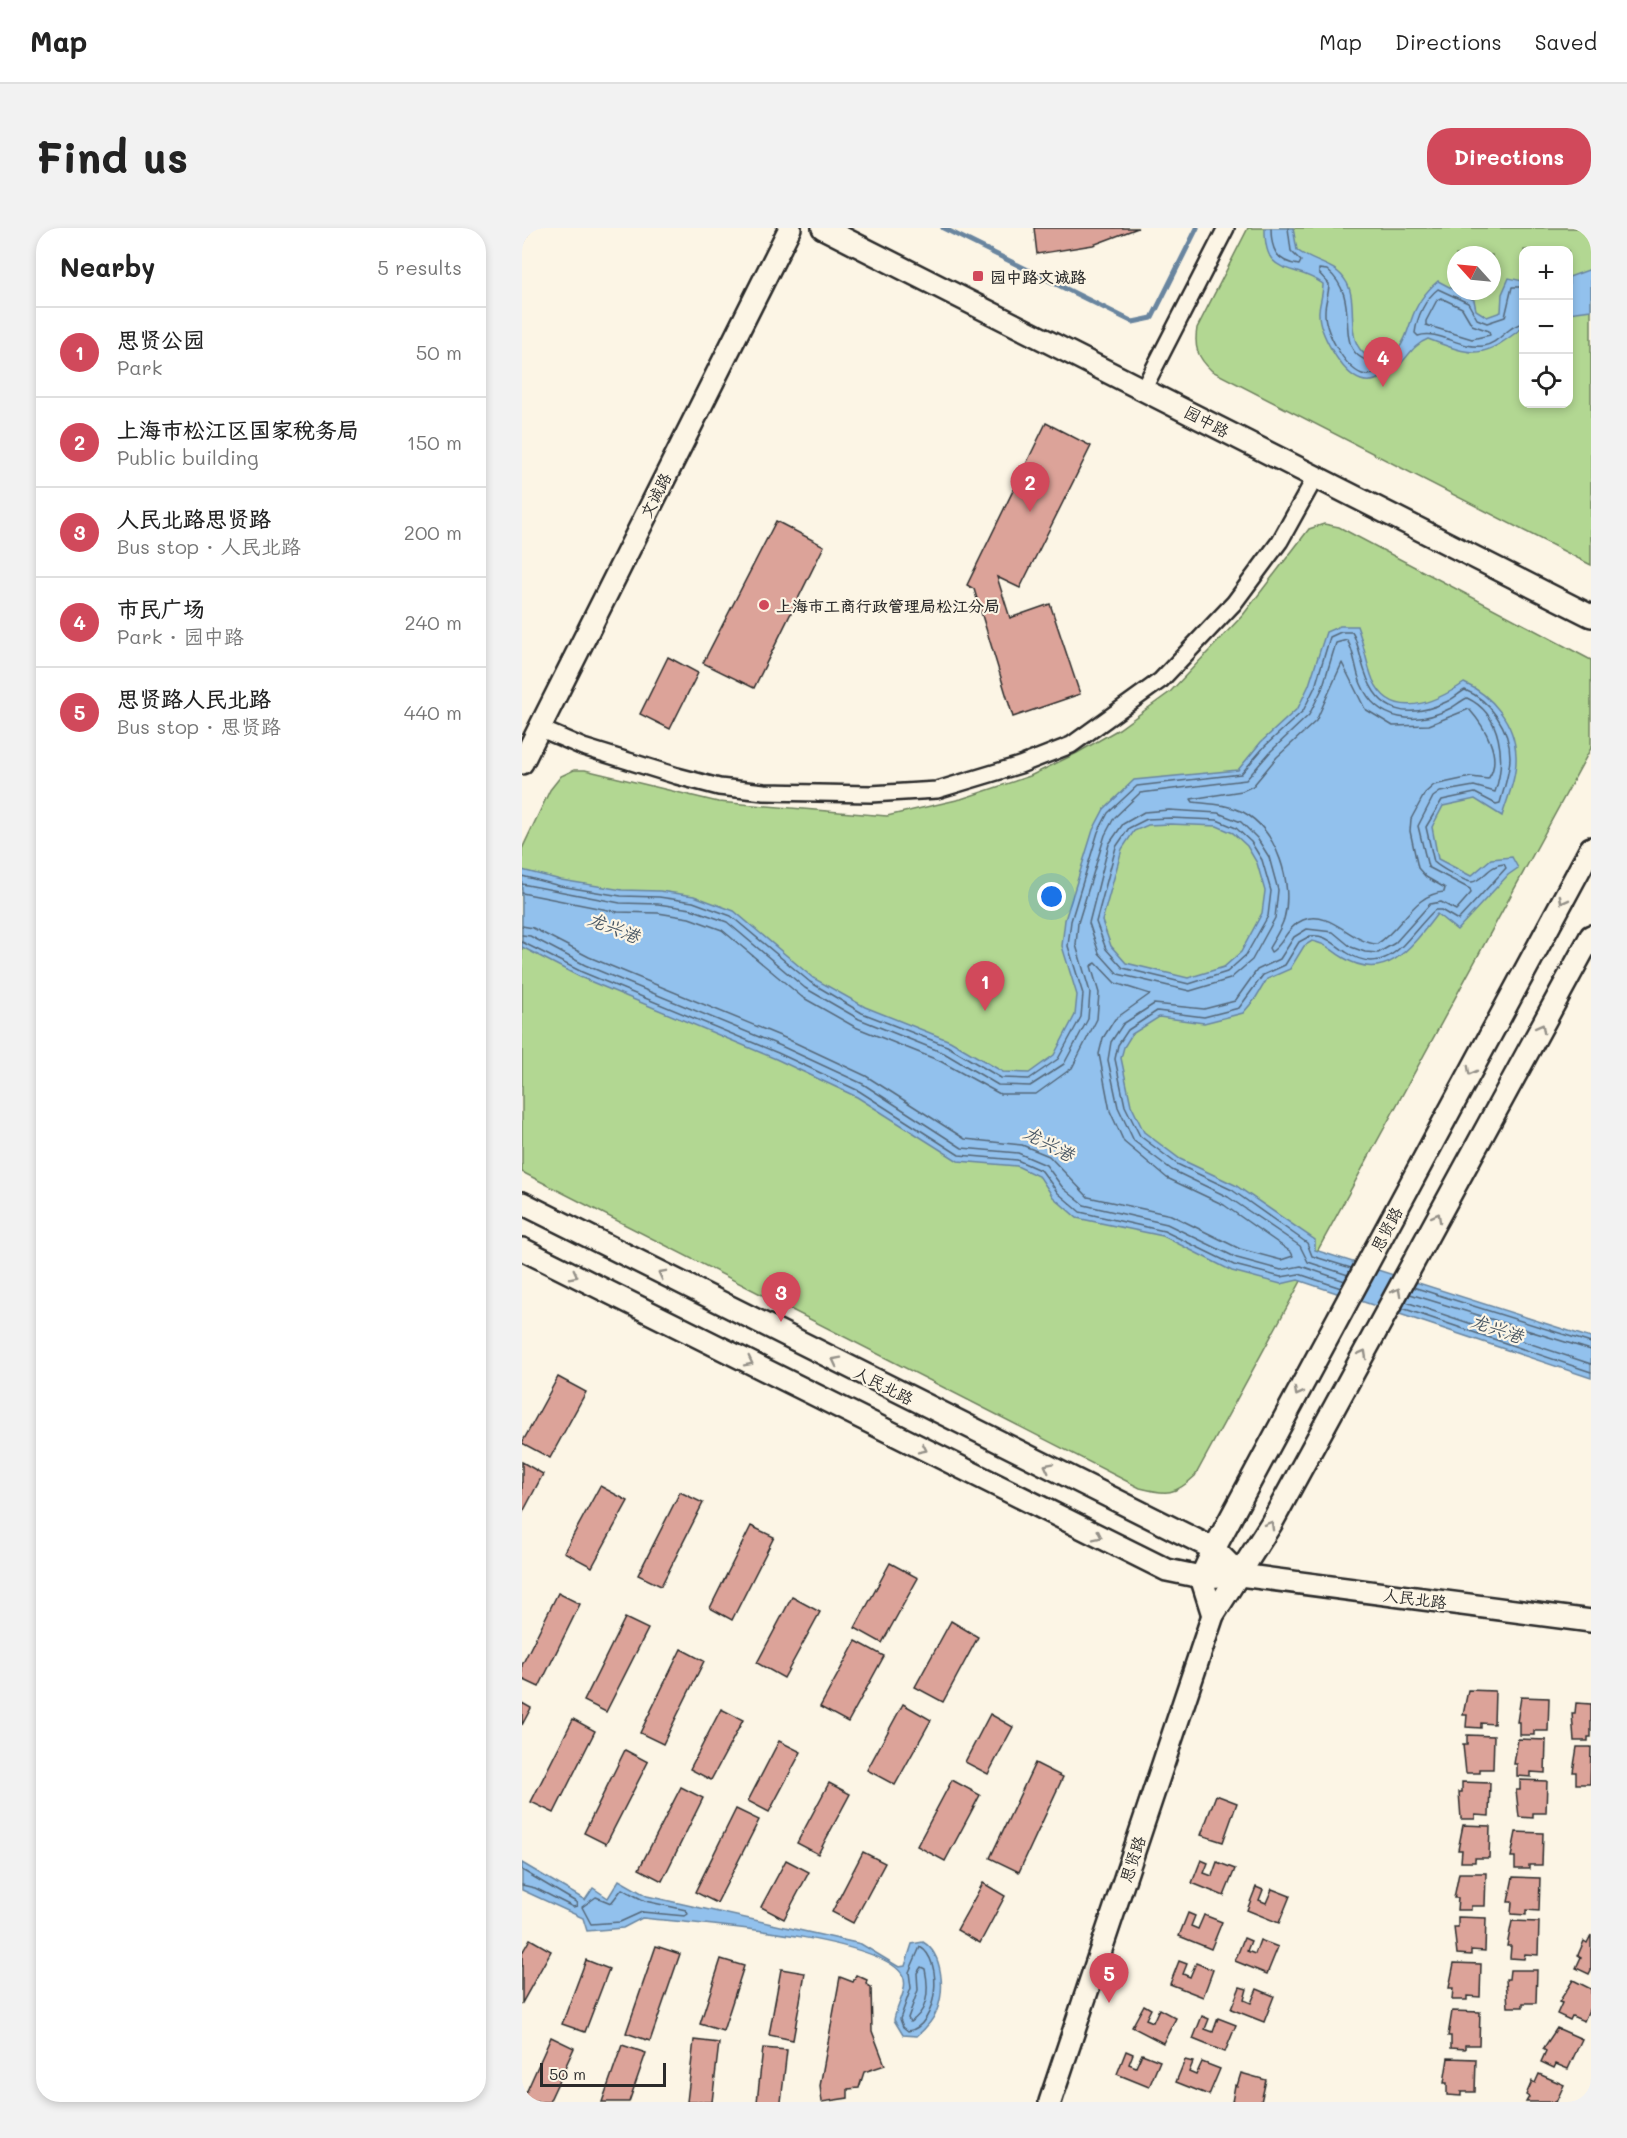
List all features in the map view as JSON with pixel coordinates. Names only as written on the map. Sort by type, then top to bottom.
[{"type":"main road","name":"文诚路","points":[[522,763],[790,228]]},
{"type":"main road","name":"园中路","points":[[823,228],[1144,388],[1315,478],[1591,616]]},
{"type":"main road","name":"思贤路","points":[[1201,1577],[1591,848]]},
{"type":"main road","name":"思贤路","points":[[1050,2102],[1213,1615],[1271,1524],[1591,936]]},
{"type":"main road","name":"人民北路","points":[[522,1203],[1214,1549],[1240,1575]]},
{"type":"main road","name":"人民北路","points":[[522,1249],[1167,1570],[1201,1577],[1240,1575],[1591,1621]]},
{"type":"main road","points":[[1201,1577],[1213,1615]]},
{"type":"street","points":[[1144,388],[1226,228]]},
{"type":"street","points":[[538,728],[583,747],[677,776],[719,787],[764,792],[871,794],[937,790],[1020,765],[1071,745],[1161,680],[1234,603],[1280,541],[1315,478]]},
{"type":"green space","points":[[1248,228],[1591,228],[1591,565],[1212,371],[1203,361],[1196,341],[1197,328]]},
{"type":"green space","points":[[1324,524],[1339,527],[1591,660],[1591,748],[1195,1476],[1182,1487],[1170,1492],[1140,1488],[522,1172],[522,849],[550,790],[561,776],[574,770],[585,770],[718,802],[887,816],[961,799],[1030,776],[1077,753],[1119,729],[1170,692],[1243,615],[1309,529]]},
{"type":"water","points":[[1265,228],[1293,228],[1297,250],[1337,271],[1342,276],[1350,292],[1356,343],[1369,357],[1387,356],[1398,349],[1419,304],[1438,281],[1447,286],[1447,300],[1474,300],[1476,310],[1487,317],[1501,312],[1502,294],[1509,278],[1519,280],[1519,330],[1497,345],[1478,352],[1468,352],[1428,339],[1416,346],[1398,367],[1387,375],[1374,380],[1361,380],[1353,376],[1339,360],[1322,329],[1319,311],[1323,284],[1312,277],[1282,267],[1269,255]]},
{"type":"water","points":[[1591,269],[1591,310],[1573,312],[1573,276]]},
{"type":"water","name":"龙兴港","points":[[1340,626],[1357,626],[1373,680],[1381,693],[1391,701],[1415,704],[1428,701],[1464,683],[1484,695],[1500,712],[1511,732],[1516,756],[1514,779],[1502,816],[1475,799],[1443,806],[1432,827],[1438,859],[1471,876],[1491,859],[1512,857],[1518,868],[1508,875],[1457,930],[1437,914],[1408,948],[1386,964],[1359,965],[1327,946],[1312,941],[1304,946],[1290,969],[1267,979],[1243,1013],[1204,1023],[1159,1017],[1132,1034],[1124,1047],[1121,1058],[1131,1105],[1144,1132],[1180,1159],[1235,1185],[1315,1240],[1315,1250],[1591,1338],[1591,1378],[1298,1280],[1281,1284],[1232,1271],[1163,1236],[1077,1218],[1053,1197],[1040,1177],[1017,1166],[958,1161],[857,1097],[776,1059],[580,977],[522,947],[522,870],[561,880],[622,890],[660,891],[694,896],[734,911],[813,978],[865,1007],[950,1041],[1003,1072],[1029,1073],[1054,1055],[1075,1015],[1077,995],[1062,946],[1065,920],[1093,830],[1104,809],[1134,780],[1238,770],[1261,742],[1298,708],[1309,685],[1326,632]],"holes":[[[1148,825],[1217,826],[1233,833],[1247,846],[1257,863],[1265,891],[1262,913],[1241,952],[1224,967],[1188,978],[1126,963],[1111,946],[1102,921],[1122,849],[1134,831]]]},
{"type":"water","points":[[522,1863],[585,1900],[593,1888],[608,1898],[619,1880],[647,1896],[861,1944],[899,1967],[905,1966],[912,1944],[923,1942],[935,1955],[938,1964],[941,1983],[940,2002],[933,2018],[917,2036],[903,2035],[894,2020],[903,1992],[903,1976],[888,1962],[860,1951],[824,1941],[783,1934],[642,1918],[623,1928],[587,1931],[583,1918],[522,1890]]},
{"type":"building","points":[[522,228],[531,228],[522,246]]},
{"type":"building","points":[[1034,228],[1138,228],[1093,245],[1037,254]]},
{"type":"building","points":[[1046,423],[1091,446],[1020,588],[997,577],[1010,618],[1050,604],[1080,694],[1013,717],[974,589],[967,585]]},
{"type":"building","name":"上海市工商行政管理局松江分局","points":[[776,521],[824,546],[754,688],[703,663]]},
{"type":"building","points":[[668,657],[698,673],[670,729],[640,714]]},
{"type":"building","points":[[558,1377],[586,1392],[550,1458],[522,1443]]},
{"type":"building","points":[[522,1462],[543,1474],[522,1514]]},
{"type":"building","points":[[600,1486],[628,1501],[592,1567],[564,1552]]},
{"type":"building","points":[[680,1492],[703,1503],[661,1586],[638,1575]]},
{"type":"building","points":[[751,1526],[774,1537],[732,1620],[710,1608]]},
{"type":"building","points":[[890,1563],[918,1578],[882,1643],[855,1628]]},
{"type":"building","points":[[558,1593],[580,1604],[539,1687],[522,1679],[522,1665]]},
{"type":"building","points":[[792,1597],[820,1612],[784,1678],[757,1663]]},
{"type":"building","points":[[625,1618],[648,1629],[606,1712],[584,1701]]},
{"type":"building","points":[[951,1621],[978,1637],[943,1702],[915,1687]]},
{"type":"building","points":[[856,1641],[884,1656],[848,1722],[820,1707]]},
{"type":"building","points":[[681,1649],[704,1661],[663,1744],[640,1733]]},
{"type":"building","points":[[1468,1690],[1495,1691],[1494,1724],[1481,1723],[1481,1728],[1466,1727],[1467,1715],[1463,1715]]},
{"type":"building","points":[[1521,1697],[1549,1698],[1548,1731],[1534,1731],[1534,1735],[1520,1735],[1520,1722],[1517,1722]]},
{"type":"building","points":[[522,1703],[531,1708],[522,1725]]},
{"type":"building","points":[[1576,1703],[1591,1704],[1591,1737],[1588,1737],[1588,1741],[1574,1741],[1572,1713],[1575,1713]]},
{"type":"building","points":[[903,1704],[931,1720],[895,1785],[867,1770]]},
{"type":"building","points":[[721,1709],[743,1720],[711,1780],[690,1769]]},
{"type":"building","points":[[990,1714],[1013,1727],[988,1774],[965,1762]]},
{"type":"building","points":[[573,1719],[595,1731],[554,1813],[531,1802]]},
{"type":"building","points":[[1467,1735],[1494,1736],[1493,1769],[1480,1769],[1480,1773],[1466,1773],[1463,1745],[1467,1745]]},
{"type":"building","points":[[1518,1739],[1546,1740],[1545,1773],[1531,1772],[1531,1777],[1517,1776],[1517,1764],[1514,1764]]},
{"type":"building","points":[[779,1741],[801,1752],[769,1812],[748,1801]]},
{"type":"building","points":[[1577,1747],[1591,1747],[1590,1784],[1576,1784],[1576,1772],[1573,1772]]},
{"type":"building","points":[[625,1750],[648,1762],[606,1844],[584,1833]]},
{"type":"building","points":[[1035,1763],[1063,1777],[1019,1872],[990,1858]]},
{"type":"building","points":[[952,1780],[980,1795],[945,1861],[917,1846]]},
{"type":"building","points":[[1520,1780],[1547,1781],[1546,1813],[1533,1813],[1533,1818],[1519,1817],[1516,1790],[1520,1790]]},
{"type":"building","points":[[1462,1782],[1490,1783],[1489,1816],[1475,1815],[1475,1819],[1461,1819],[1459,1792],[1462,1792]]},
{"type":"building","points":[[829,1783],[850,1794],[818,1854],[797,1843]]},
{"type":"building","points":[[681,1787],[703,1798],[662,1881],[639,1869]]},
{"type":"building","points":[[1216,1795],[1237,1803],[1223,1842],[1201,1835]]},
{"type":"building","points":[[736,1809],[759,1820],[717,1903],[695,1892]]},
{"type":"building","points":[[1463,1825],[1490,1826],[1489,1858],[1475,1858],[1475,1862],[1461,1862],[1462,1850],[1458,1850]]},
{"type":"building","points":[[1516,1832],[1543,1833],[1542,1865],[1529,1865],[1529,1869],[1515,1869],[1515,1857],[1511,1857]]},
{"type":"building","points":[[863,1852],[885,1863],[853,1923],[832,1912]]},
{"type":"building","points":[[786,1860],[809,1872],[784,1919],[761,1907]]},
{"type":"building","points":[[1201,1860],[1208,1863],[1204,1873],[1212,1876],[1217,1862],[1235,1869],[1224,1896],[1192,1883]]},
{"type":"building","points":[[1459,1873],[1486,1873],[1485,1906],[1471,1906],[1471,1910],[1457,1910],[1458,1898],[1454,1898]]},
{"type":"building","points":[[1513,1877],[1540,1878],[1539,1911],[1526,1910],[1526,1915],[1511,1914],[1512,1902],[1508,1902]]},
{"type":"building","points":[[983,1883],[1005,1896],[980,1943],[957,1930]]},
{"type":"building","points":[[1256,1887],[1263,1890],[1259,1900],[1266,1903],[1272,1889],[1290,1896],[1279,1923],[1247,1910]]},
{"type":"building","points":[[1188,1913],[1195,1916],[1191,1926],[1198,1929],[1204,1915],[1222,1922],[1211,1949],[1179,1936]]},
{"type":"building","points":[[1458,1917],[1486,1918],[1485,1951],[1471,1950],[1471,1955],[1457,1954],[1454,1927],[1458,1927]]},
{"type":"building","points":[[1512,1921],[1539,1922],[1538,1955],[1525,1954],[1524,1959],[1510,1958],[1511,1946],[1507,1946]]},
{"type":"building","points":[[1591,1935],[1589,1974],[1576,1968],[1584,1941],[1587,1943]]},
{"type":"building","points":[[1244,1938],[1251,1941],[1247,1951],[1255,1954],[1260,1940],[1278,1947],[1267,1974],[1235,1961]]},
{"type":"building","points":[[530,1939],[551,1951],[522,2003],[522,1953]]},
{"type":"building","points":[[656,1946],[680,1954],[650,2041],[626,2033]]},
{"type":"building","points":[[721,1959],[744,1966],[723,2031],[700,2024]]},
{"type":"building","points":[[586,1960],[609,1969],[585,2032],[562,2024]]},
{"type":"building","points":[[1179,1961],[1187,1964],[1183,1974],[1190,1977],[1196,1963],[1213,1970],[1203,1997],[1170,1984]]},
{"type":"building","points":[[1454,1963],[1481,1964],[1480,1997],[1467,1996],[1467,2000],[1452,2000],[1453,1988],[1449,1988]]},
{"type":"building","points":[[781,1969],[805,1973],[793,2040],[769,2035]]},
{"type":"building","points":[[1510,1970],[1537,1970],[1536,2003],[1523,2003],[1523,2007],[1508,2007],[1506,1979],[1509,1979]]},
{"type":"building","points":[[856,1975],[867,1980],[866,1984],[871,1987],[872,2031],[885,2065],[864,2072],[859,2088],[848,2089],[848,2098],[822,2102],[820,2086],[840,1977],[853,1982]]},
{"type":"building","points":[[1573,1980],[1591,1989],[1591,2005],[1584,2021],[1572,2016],[1570,2020],[1557,2014],[1562,2003],[1559,2002]]},
{"type":"building","points":[[1240,1987],[1247,1989],[1244,2000],[1251,2003],[1257,1989],[1274,1996],[1264,2022],[1231,2009]]},
{"type":"building","points":[[1144,2005],[1151,2009],[1146,2019],[1153,2022],[1159,2009],[1176,2018],[1163,2043],[1132,2027]]},
{"type":"building","points":[[1452,2011],[1480,2012],[1479,2045],[1465,2045],[1465,2049],[1451,2048],[1451,2036],[1448,2036]]},
{"type":"building","points":[[1202,2016],[1209,2019],[1205,2029],[1213,2032],[1218,2018],[1236,2025],[1225,2052],[1193,2039]]},
{"type":"building","points":[[1557,2028],[1582,2039],[1568,2069],[1556,2064],[1554,2068],[1541,2062],[1546,2051],[1543,2049]]},
{"type":"building","points":[[551,2037],[574,2048],[549,2102],[522,2102]]},
{"type":"building","points":[[694,2040],[719,2043],[712,2102],[687,2102]]},
{"type":"building","points":[[622,2045],[646,2053],[629,2102],[602,2102]]},
{"type":"building","points":[[763,2048],[787,2050],[781,2102],[757,2102]]},
{"type":"building","points":[[1126,2051],[1133,2054],[1129,2064],[1136,2067],[1142,2054],[1160,2061],[1149,2087],[1117,2074]]},
{"type":"building","points":[[1448,2058],[1476,2059],[1475,2092],[1461,2092],[1461,2096],[1447,2095],[1447,2083],[1444,2083]]},
{"type":"building","points":[[1185,2060],[1193,2062],[1189,2072],[1196,2075],[1202,2062],[1220,2069],[1209,2095],[1176,2082]]},
{"type":"building","points":[[1241,2073],[1266,2080],[1261,2102],[1232,2102],[1235,2085],[1237,2086]]},
{"type":"building","points":[[1539,2074],[1564,2085],[1556,2102],[1526,2102],[1529,2097],[1526,2095],[1532,2081],[1535,2083]]},
{"type":"waterway","points":[[943,228],[1133,322],[1152,318],[1197,228]]},
{"type":"place","name":"园中路文诚路","points":[[978,276]]},
{"type":"place","name":"市民广场","points":[[1383,387]]},
{"type":"place","name":"上海市松江区国家税务局","points":[[1030,512]]},
{"type":"place","name":"上海市工商行政管理局松江分局","points":[[764,605]]},
{"type":"place","name":"思贤公园","points":[[985,1011]]},
{"type":"place","name":"人民北路思贤路","points":[[781,1322]]},
{"type":"place","name":"思贤路人民北路","points":[[1109,2003]]}]
